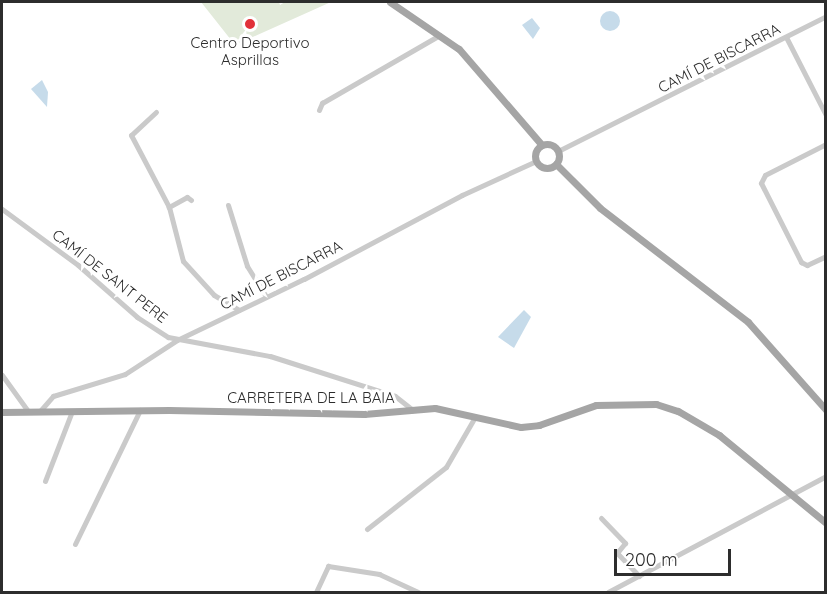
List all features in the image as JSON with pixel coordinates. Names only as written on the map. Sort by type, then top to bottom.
[{"type":"main road","points":[[390,2],[459,49],[542,145],[550,145],[558,151],[556,164]]},
{"type":"main road","points":[[542,145],[535,153],[536,161],[546,168],[556,164]]},
{"type":"main road","points":[[556,164],[605,212],[748,322],[825,410]]},
{"type":"main road","name":"CARRETERA DE LA BAIA","points":[[2,412],[140,410],[364,414],[435,408],[504,425],[539,425],[596,405],[656,404],[678,411],[719,435],[825,523]]},
{"type":"street","name":"CAMÍ DE BISCARRA","points":[[558,151],[825,16]]},
{"type":"street","points":[[319,110],[321,103],[440,35]]},
{"type":"street","points":[[786,37],[825,116]]},
{"type":"street","points":[[156,112],[131,135],[169,207],[174,237],[190,272],[214,295],[239,310]]},
{"type":"street","points":[[825,144],[765,175],[761,183],[801,262],[807,266],[825,256]]},
{"type":"street","name":"CAMÍ DE BISCARRA","points":[[40,411],[53,396],[110,381],[177,340],[266,297],[462,195],[536,161]]},
{"type":"street","points":[[169,207],[187,197],[191,200]]},
{"type":"street","points":[[228,204],[248,266],[266,297]]},
{"type":"street","name":"CAMÍ DE SANT PERE","points":[[2,209],[78,265],[137,317],[177,340],[270,356],[395,396],[413,410]]},
{"type":"street","points":[[2,375],[28,411]]},
{"type":"street","points":[[75,544],[140,410]]},
{"type":"street","points":[[45,481],[72,411]]},
{"type":"street","points":[[367,529],[446,466],[474,417]]},
{"type":"street","points":[[608,592],[825,476]]},
{"type":"street","points":[[601,518],[625,543],[617,553],[639,576]]},
{"type":"street","points":[[316,592],[328,566],[379,574],[418,592]]},
{"type":"green space","name":"Centro Deportivo Asprillas","points":[[201,2],[279,2],[280,5],[285,2],[331,2],[235,45]]},
{"type":"water","points":[[610,11],[617,14],[620,21],[617,28],[610,31],[603,28],[600,21],[603,14]]},
{"type":"water","points":[[532,18],[540,28],[533,39],[522,25]]},
{"type":"water","points":[[42,80],[48,92],[47,107],[31,89]]},
{"type":"water","points":[[524,310],[531,317],[514,348],[498,337]]},
{"type":"place","name":"Centro Deportivo Asprillas","points":[[250,24]]}]
